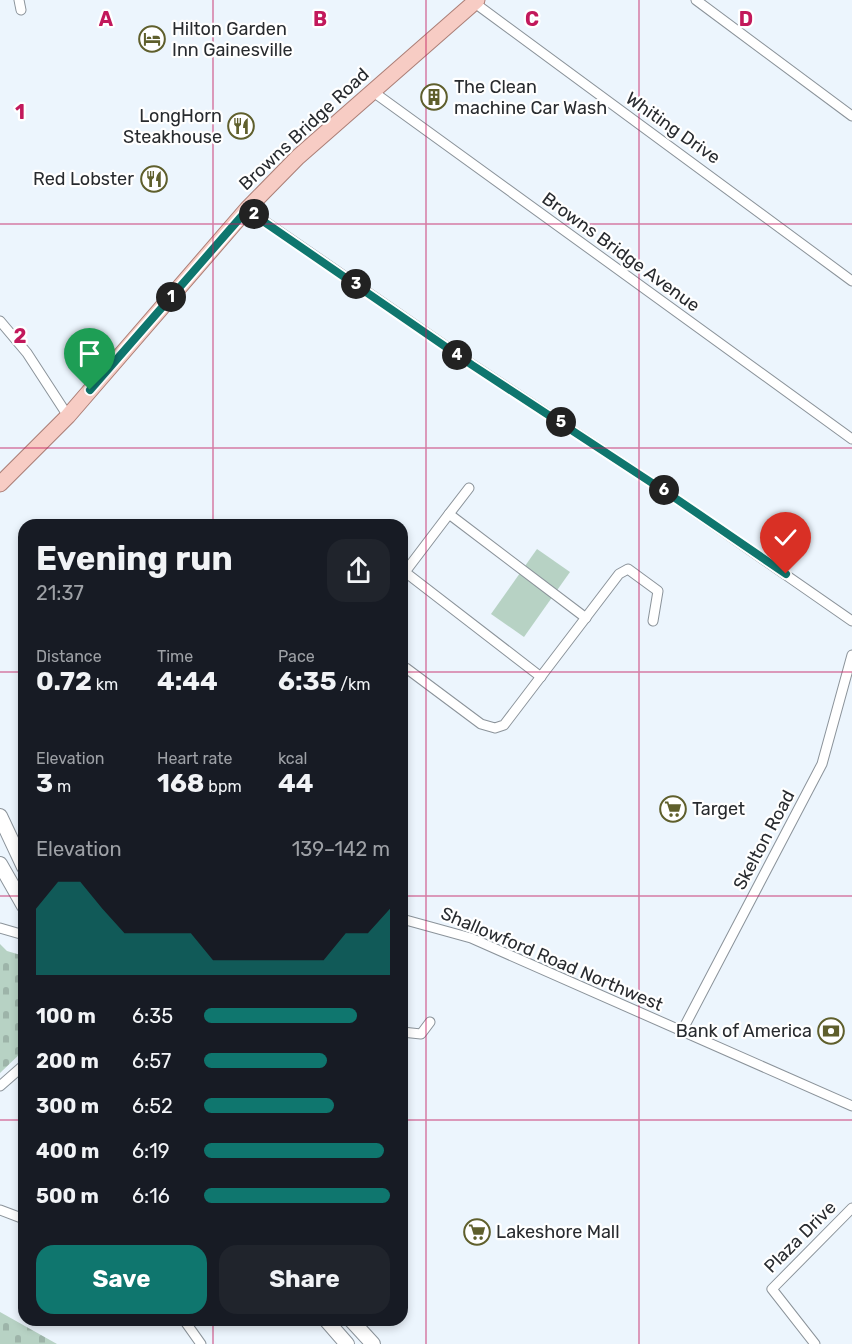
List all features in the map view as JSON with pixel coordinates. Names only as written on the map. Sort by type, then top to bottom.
[{"type":"main road","name":"Browns Bridge Road","points":[[0,484],[68,416],[247,210],[298,157],[474,1]]},
{"type":"main road","points":[[0,816],[18,854]]},
{"type":"main road","points":[[0,864],[18,896]]},
{"type":"main road","points":[[331,1326],[347,1344]]},
{"type":"main road","points":[[356,1326],[373,1344]]},
{"type":"street","points":[[696,0],[852,116]]},
{"type":"street","name":"Whiting Drive","points":[[474,1],[852,281]]},
{"type":"street","name":"Browns Bridge Avenue","points":[[372,91],[852,439]]},
{"type":"street","points":[[247,210],[472,365],[678,500],[852,621]]},
{"type":"street","points":[[0,321],[27,353],[68,416]]},
{"type":"street","points":[[408,569],[469,488]]},
{"type":"street","points":[[449,514],[586,618]]},
{"type":"street","points":[[408,672],[481,724],[495,729],[504,725],[619,574],[628,569],[658,591],[653,621]]},
{"type":"street","points":[[408,577],[541,677]]},
{"type":"street","name":"Skelton Road","points":[[682,1031],[822,764],[852,655]]},
{"type":"street","name":"Shallowford Road Northwest","points":[[408,921],[471,938],[852,1106]]},
{"type":"street","points":[[0,928],[18,933]]},
{"type":"street","points":[[408,1033],[421,1034],[430,1022]]},
{"type":"street","points":[[0,1086],[18,1070]]},
{"type":"street","name":"Plaza Drive","points":[[815,1344],[772,1289],[852,1208]]},
{"type":"street","points":[[0,1210],[18,1218]]},
{"type":"street","points":[[188,1326],[201,1344]]},
{"type":"green space","points":[[537,549],[570,572],[524,637],[491,614]]},
{"type":"green space","points":[[0,944],[7,951],[18,954],[18,1056],[0,1073]]},
{"type":"green space","points":[[0,1312],[18,1322],[18,1326],[25,1326],[57,1344],[0,1344]]},
{"type":"place","name":"Hilton Garden Inn Gainesville","points":[[152,39]]},
{"type":"place","name":"The Clean machine Car Wash","points":[[434,97]]},
{"type":"place","name":"LongHorn Steakhouse","points":[[241,126]]},
{"type":"place","name":"Red Lobster","points":[[154,179]]},
{"type":"place","name":"Target","points":[[673,809]]},
{"type":"place","name":"Bank of America","points":[[831,1031]]},
{"type":"place","name":"Lakeshore Mall","points":[[477,1232]]},
{"type":"route","points":[[90,390],[247,210],[472,365],[786,574]]}]
